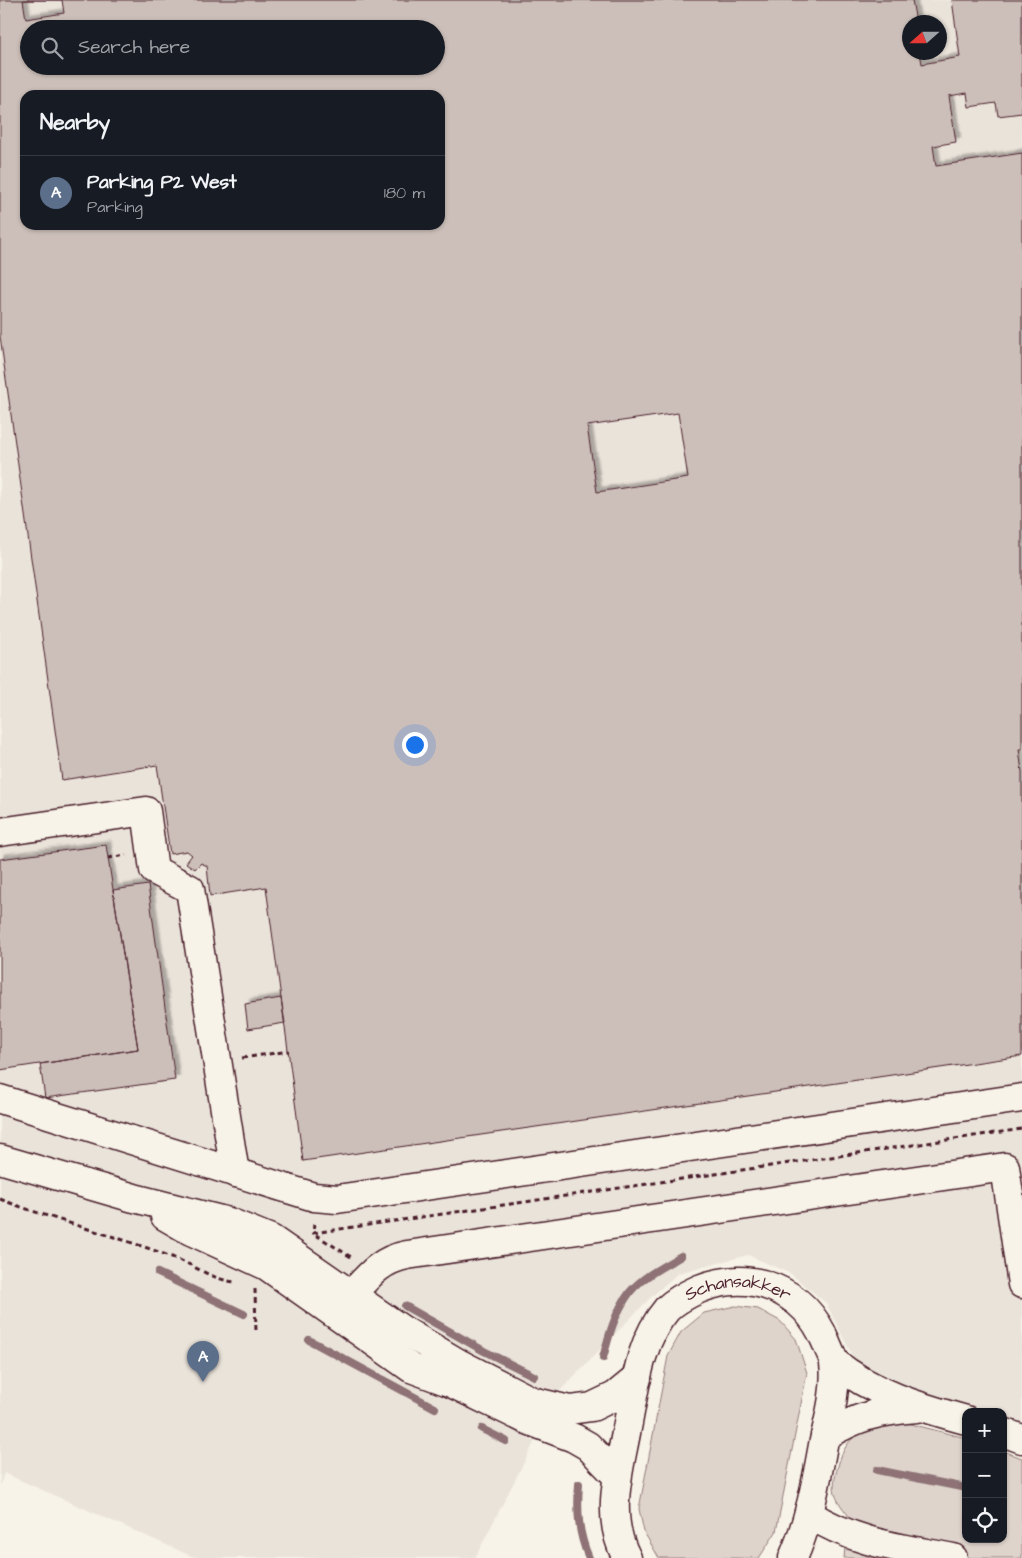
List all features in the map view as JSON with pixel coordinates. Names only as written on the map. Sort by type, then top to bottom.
[{"type":"main road","points":[[0,832],[146,811],[154,870],[190,889],[235,1173]]},
{"type":"main road","points":[[0,1099],[314,1197],[337,1199],[1022,1098]]},
{"type":"main road","points":[[0,1159],[134,1198],[191,1231],[267,1266],[352,1294],[401,1329],[460,1364],[532,1401],[552,1408],[570,1410],[592,1407],[615,1396],[637,1378]]},
{"type":"main road","points":[[352,1294],[374,1270],[392,1258],[407,1255],[1005,1167],[1022,1284]]},
{"type":"main road","name":"Schansakker","points":[[626,1558],[616,1536],[614,1508],[618,1476],[642,1353],[652,1329],[668,1308],[686,1294],[714,1283],[735,1280],[761,1282],[788,1294],[809,1312],[822,1332],[834,1362],[833,1395],[810,1514],[793,1558]]},
{"type":"main road","points":[[311,1281],[411,1368],[449,1382],[525,1419],[574,1438],[588,1446],[618,1476]]},
{"type":"main road","points":[[834,1362],[869,1386],[921,1408],[962,1419]]},
{"type":"main road","points":[[825,1436],[864,1415],[883,1411],[921,1408]]},
{"type":"main road","points":[[1007,1433],[1022,1439]]},
{"type":"main road","points":[[810,1514],[859,1540],[953,1558]]},
{"type":"path","points":[[239,1059],[288,1051]]},
{"type":"path","points":[[313,1233],[1022,1129]]},
{"type":"path","points":[[0,1198],[41,1215],[177,1259],[225,1282],[241,1283]]},
{"type":"path","points":[[255,1281],[256,1334]]},
{"type":"shaded area","points":[[0,0],[1022,0],[1022,1426],[1007,1421],[1007,1408],[968,1408],[873,1376],[856,1363],[826,1303],[791,1274],[748,1255],[678,1273],[649,1299],[552,1399],[536,1439],[475,1558],[196,1558],[4,1473],[0,1486]]},
{"type":"shaded area","points":[[735,1306],[758,1309],[780,1321],[796,1339],[807,1373],[776,1532],[759,1558],[659,1558],[644,1532],[639,1509],[668,1356],[681,1332],[704,1313]]},
{"type":"shaded area","points":[[899,1421],[962,1437],[962,1543],[1007,1543],[1007,1452],[1022,1458],[1022,1558],[844,1558],[848,1515],[836,1497],[834,1487],[842,1454],[847,1445],[860,1432]]},
{"type":"building","points":[[0,0],[912,0],[915,15],[902,15],[902,60],[921,60],[922,64],[960,57],[952,0],[1022,0],[1022,113],[998,116],[996,103],[969,107],[967,93],[949,96],[956,142],[933,146],[936,166],[1022,153],[1022,749],[1019,749],[1022,772],[1022,1056],[303,1161],[266,887],[210,896],[207,866],[201,863],[195,869],[186,863],[192,855],[187,851],[170,854],[157,765],[62,780],[0,336]],"holes":[[[678,413],[688,478],[597,492],[587,426]]]},
{"type":"building","points":[[23,0],[62,0],[64,13],[26,19]]},
{"type":"building","points":[[106,845],[138,1049],[0,1070],[0,859]]},
{"type":"building","points":[[148,885],[175,1080],[45,1098],[40,1064],[138,1049],[113,890]]},
{"type":"building","points":[[281,998],[285,1023],[248,1029],[245,1004]]},
{"type":"waterway","points":[[603,1358],[616,1316],[630,1292],[647,1277],[681,1256]]},
{"type":"waterway","points":[[158,1273],[244,1314]]},
{"type":"waterway","points":[[405,1306],[484,1351],[534,1376]]},
{"type":"waterway","points":[[309,1340],[435,1408]]},
{"type":"waterway","points":[[482,1429],[506,1441]]},
{"type":"waterway","points":[[877,1470],[962,1487]]},
{"type":"waterway","points":[[579,1484],[579,1522],[589,1558]]},
{"type":"place","name":"Parking P2 West","points":[[203,1382]]}]
